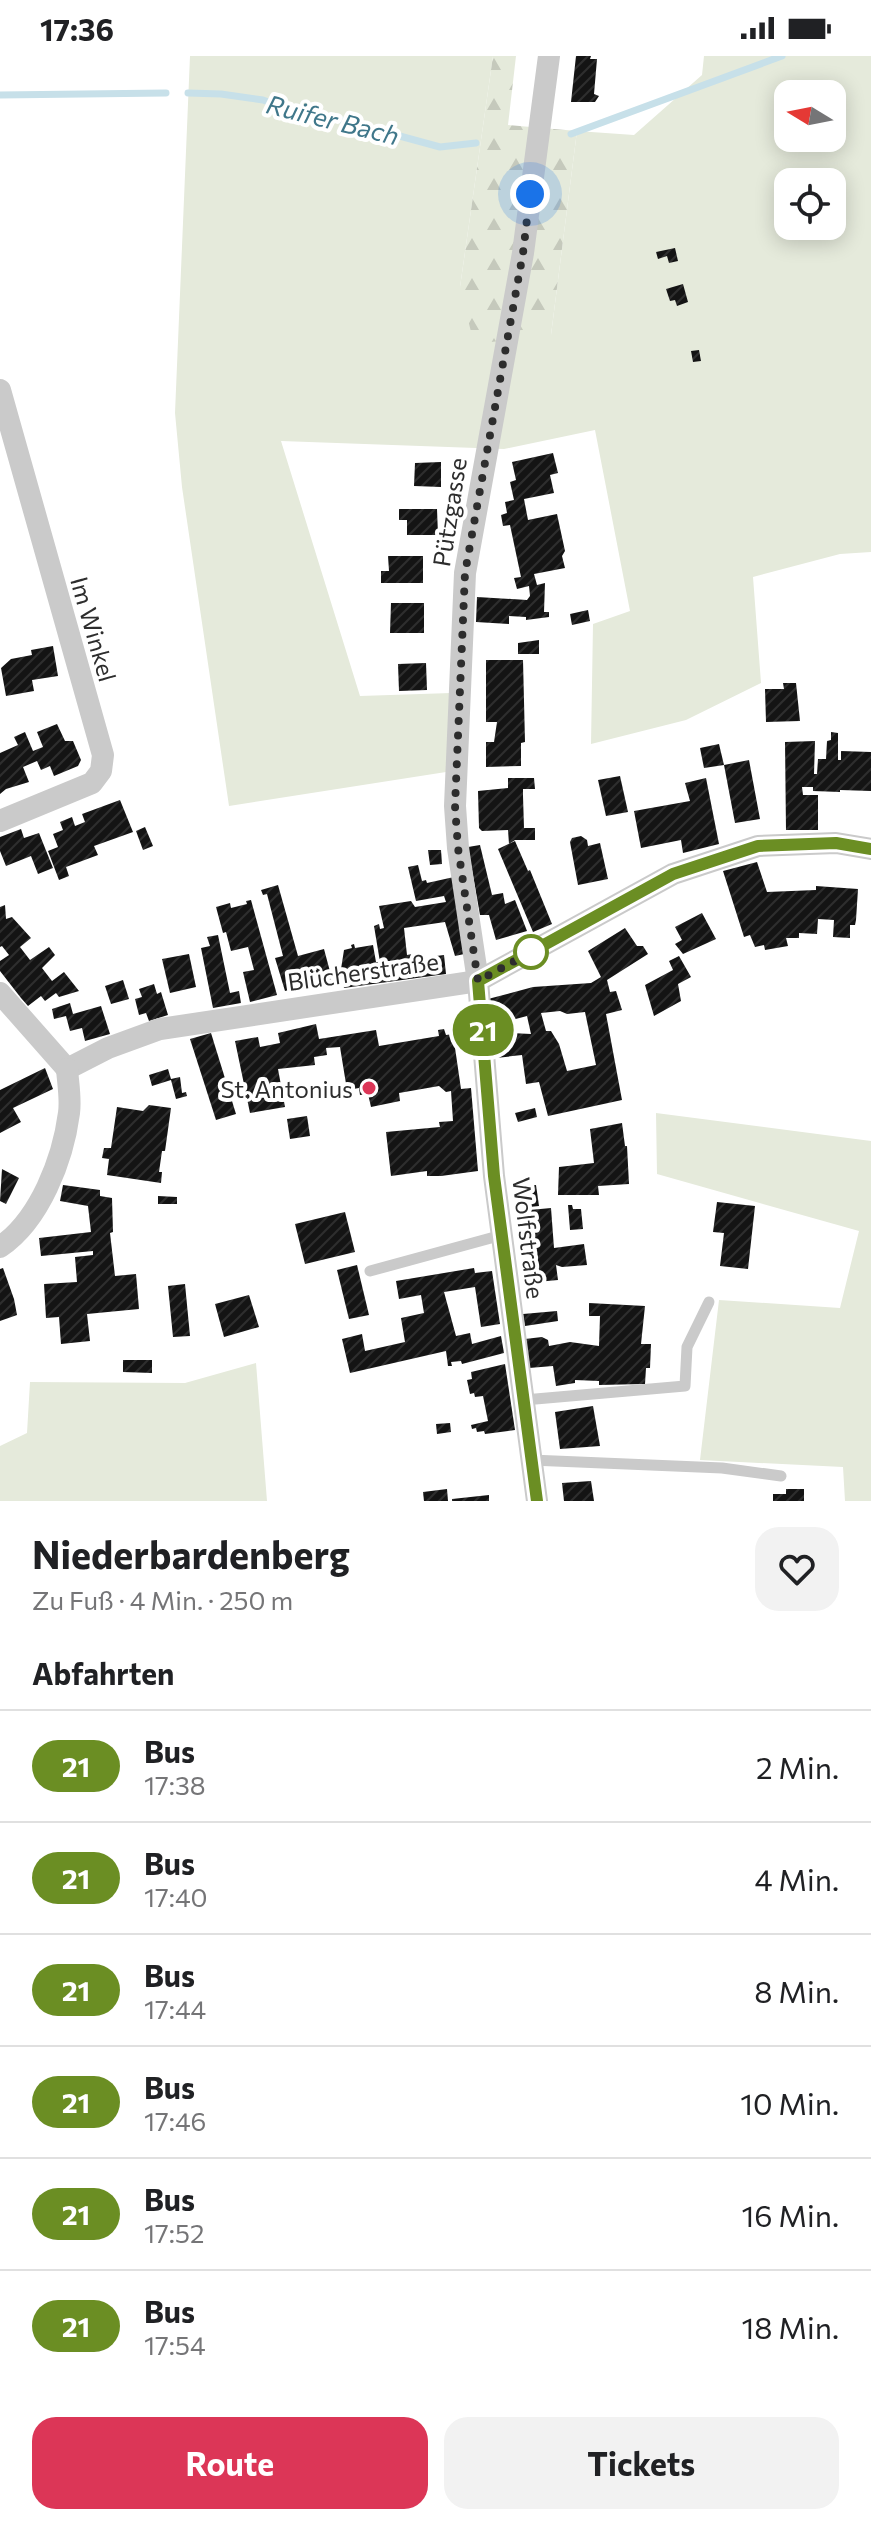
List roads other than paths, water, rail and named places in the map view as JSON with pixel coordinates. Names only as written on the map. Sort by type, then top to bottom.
[{"type":"street","name":"Pützgasse","points":[[478,981],[458,848],[455,806],[465,573],[523,253],[549,56]]},
{"type":"street","name":"Im Winkel","points":[[0,390],[103,755],[101,771],[92,783],[0,821]]},
{"type":"street","points":[[478,981],[673,874],[758,846],[836,843],[871,849]]},
{"type":"street","name":"Blücherstraße","points":[[67,1069],[108,1048],[160,1029],[478,981]]},
{"type":"street","name":"Wolfstraße","points":[[478,981],[494,1176],[537,1501]]},
{"type":"street","points":[[0,993],[67,1069],[69,1112],[53,1178],[29,1219],[0,1247]]},
{"type":"lane","points":[[370,1271],[502,1235]]},
{"type":"lane","points":[[524,1400],[685,1386],[687,1347],[709,1302]]},
{"type":"lane","points":[[531,1460],[722,1468],[781,1476]]},
{"type":"waterway","name":"Ruifer Bach","points":[[571,134],[782,56]]},
{"type":"waterway","name":"Ruifer Bach","points":[[0,95],[166,93]]},
{"type":"waterway","name":"Ruifer Bach","points":[[188,93],[263,100],[297,112],[330,117],[440,147],[476,143]]},
{"type":"place","name":"St. Antonius","points":[[369,1088]]}]
